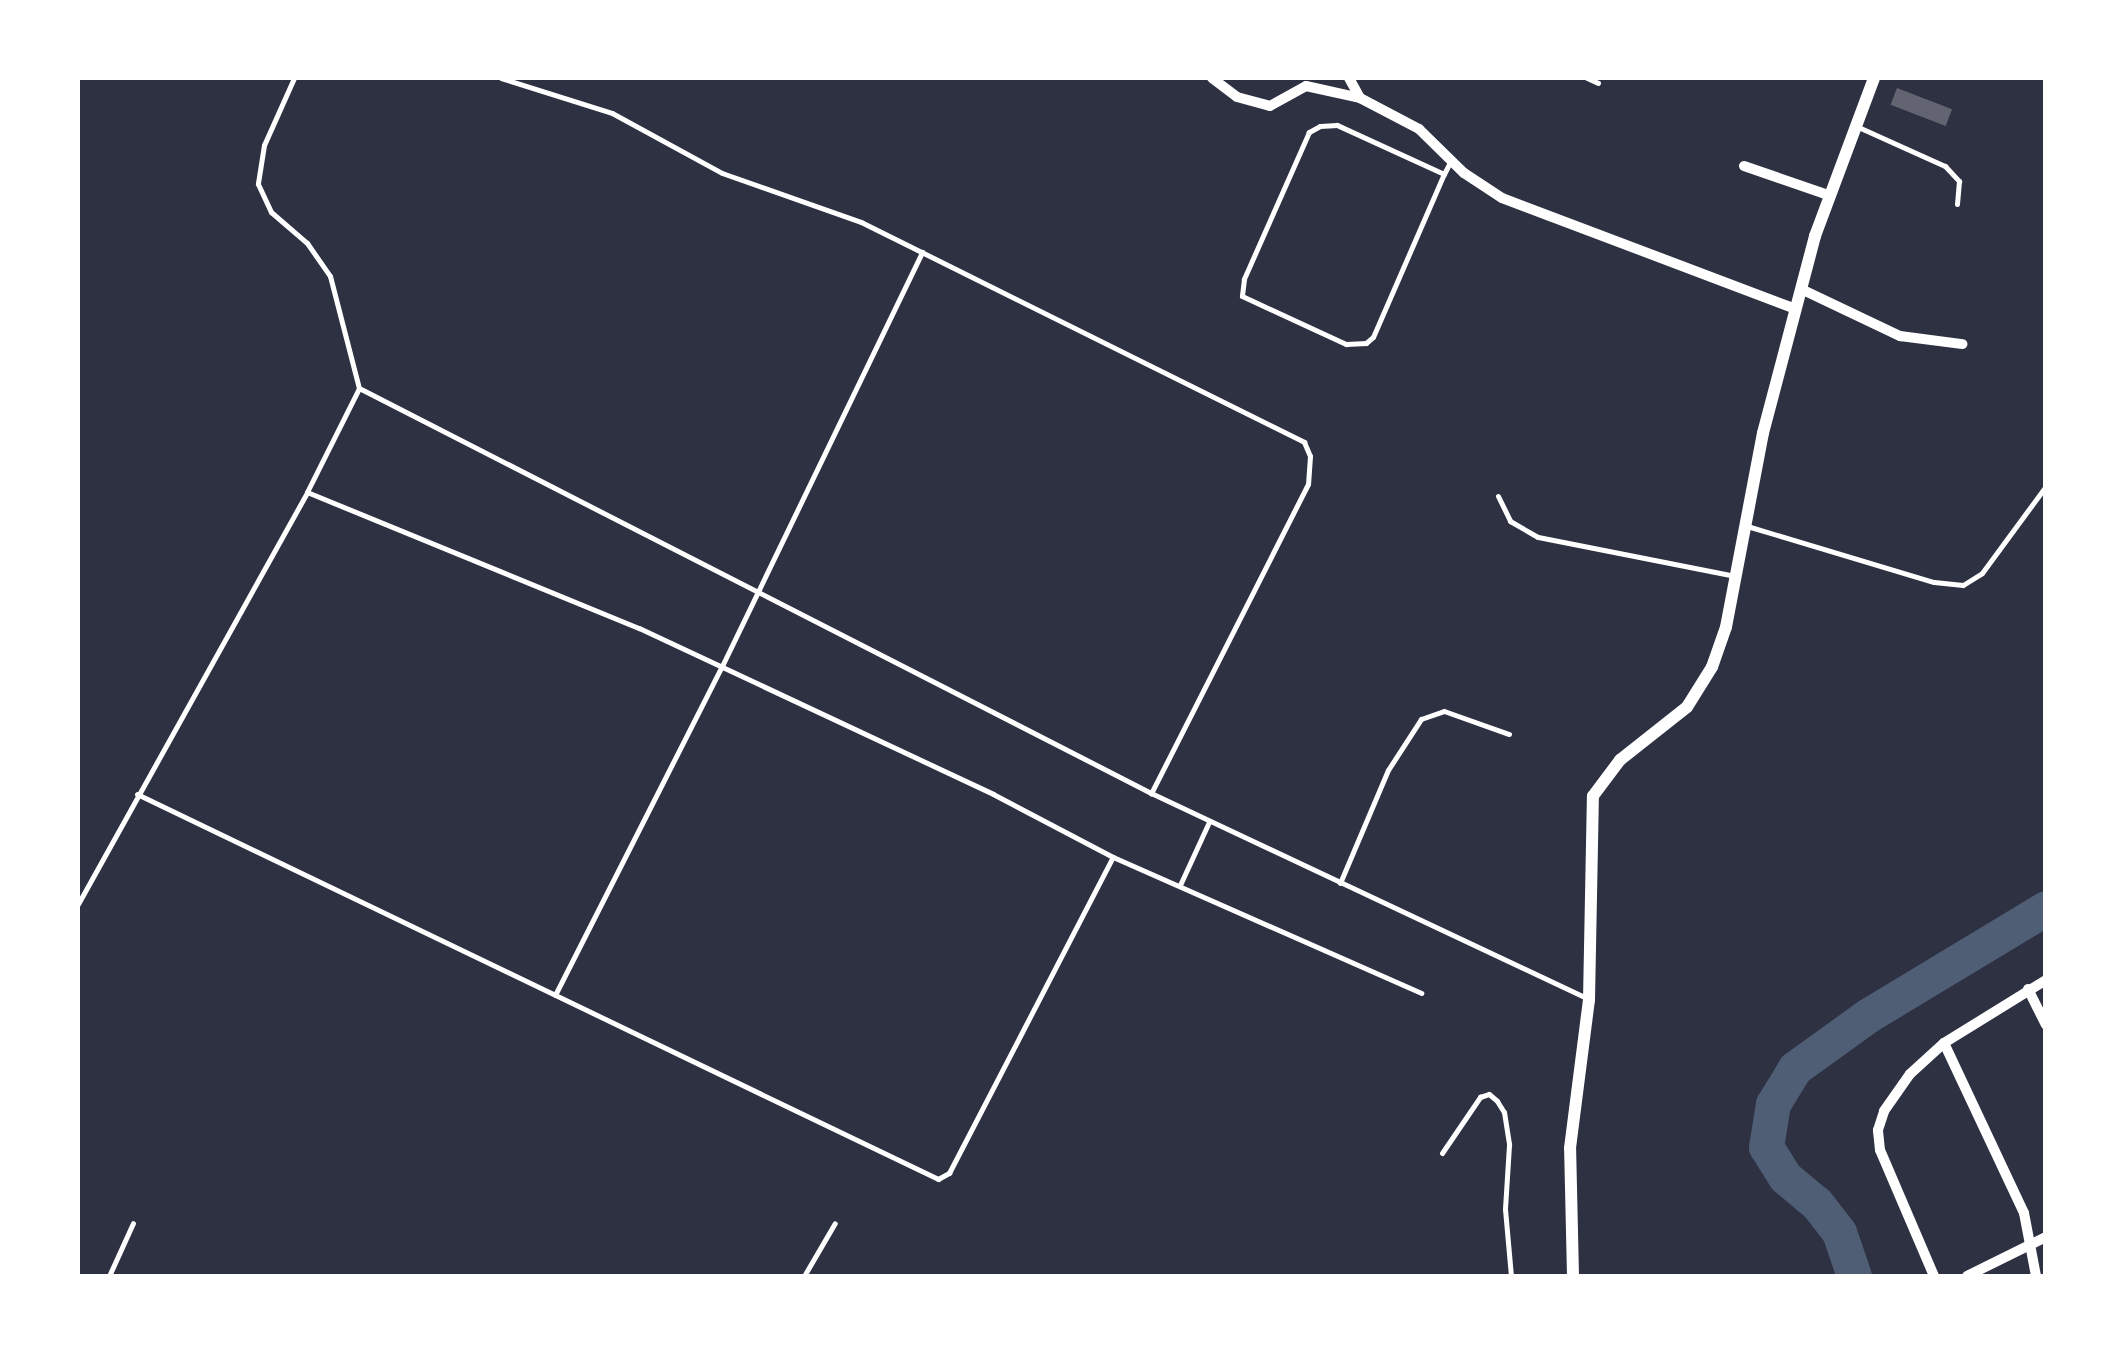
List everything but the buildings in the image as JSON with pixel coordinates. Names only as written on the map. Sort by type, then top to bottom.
[{"type":"street","points":[[1212,78],[1237,97],[1270,106],[1306,86],[1360,98],[1403,118],[1481,186],[1542,216],[1796,310]]},
{"type":"street","points":[[1349,78],[1360,98]]},
{"type":"street","points":[[1574,1276],[1568,1210],[1572,1109],[1590,1000],[1593,796],[1620,760],[1671,722],[1698,692],[1726,627],[1763,433],[1801,289],[1828,195],[1874,78]]},
{"type":"street","points":[[1744,166],[1828,195]]},
{"type":"street","points":[[1801,289],[1900,336],[1962,344]]},
{"type":"street","points":[[1934,1276],[1880,1150],[1878,1130],[1894,1094],[1944,1043],[2046,980]]},
{"type":"street","points":[[2028,988],[2046,1025]]},
{"type":"street","points":[[1944,1043],[2024,1212],[2036,1276]]},
{"type":"street","points":[[1967,1276],[2046,1238]]},
{"type":"lane","points":[[78,904],[307,492],[358,388],[330,276],[307,243],[271,212],[258,184],[264,144],[294,78]]},
{"type":"lane","points":[[501,78],[612,112],[722,173],[861,222],[1292,432],[1304,442],[1310,456],[1308,484],[1151,794]]},
{"type":"lane","points":[[1586,78],[1598,82]]},
{"type":"lane","points":[[1854,125],[1945,166],[1959,181],[1957,204]]},
{"type":"lane","points":[[1444,174],[1337,126],[1320,126],[1309,132],[1244,279],[1242,296],[1346,344],[1366,343],[1451,159]]},
{"type":"lane","points":[[555,995],[722,666],[922,252]]},
{"type":"lane","points":[[358,388],[1151,794],[1590,1000]]},
{"type":"lane","points":[[1747,526],[1934,582],[1963,585],[1982,573],[2046,486]]},
{"type":"lane","points":[[307,492],[722,666],[993,794],[1113,857],[1421,994]]},
{"type":"lane","points":[[1498,496],[1510,521],[1538,537],[1738,577]]},
{"type":"lane","points":[[1340,882],[1388,770],[1421,720],[1444,711],[1508,734]]},
{"type":"lane","points":[[137,794],[918,1170],[943,1178],[1113,857]]},
{"type":"lane","points":[[1180,884],[1210,822]]},
{"type":"lane","points":[[1442,1153],[1480,1097],[1489,1094],[1497,1100],[1504,1112],[1509,1146],[1505,1209],[1511,1276]]},
{"type":"lane","points":[[804,1276],[835,1222]]},
{"type":"lane","points":[[110,1276],[133,1223]]},
{"type":"waterway","points":[[1854,1276],[1839,1232],[1816,1203],[1785,1177],[1766,1147],[1773,1104],[1795,1068],[1867,1016],[2046,908]]}]
